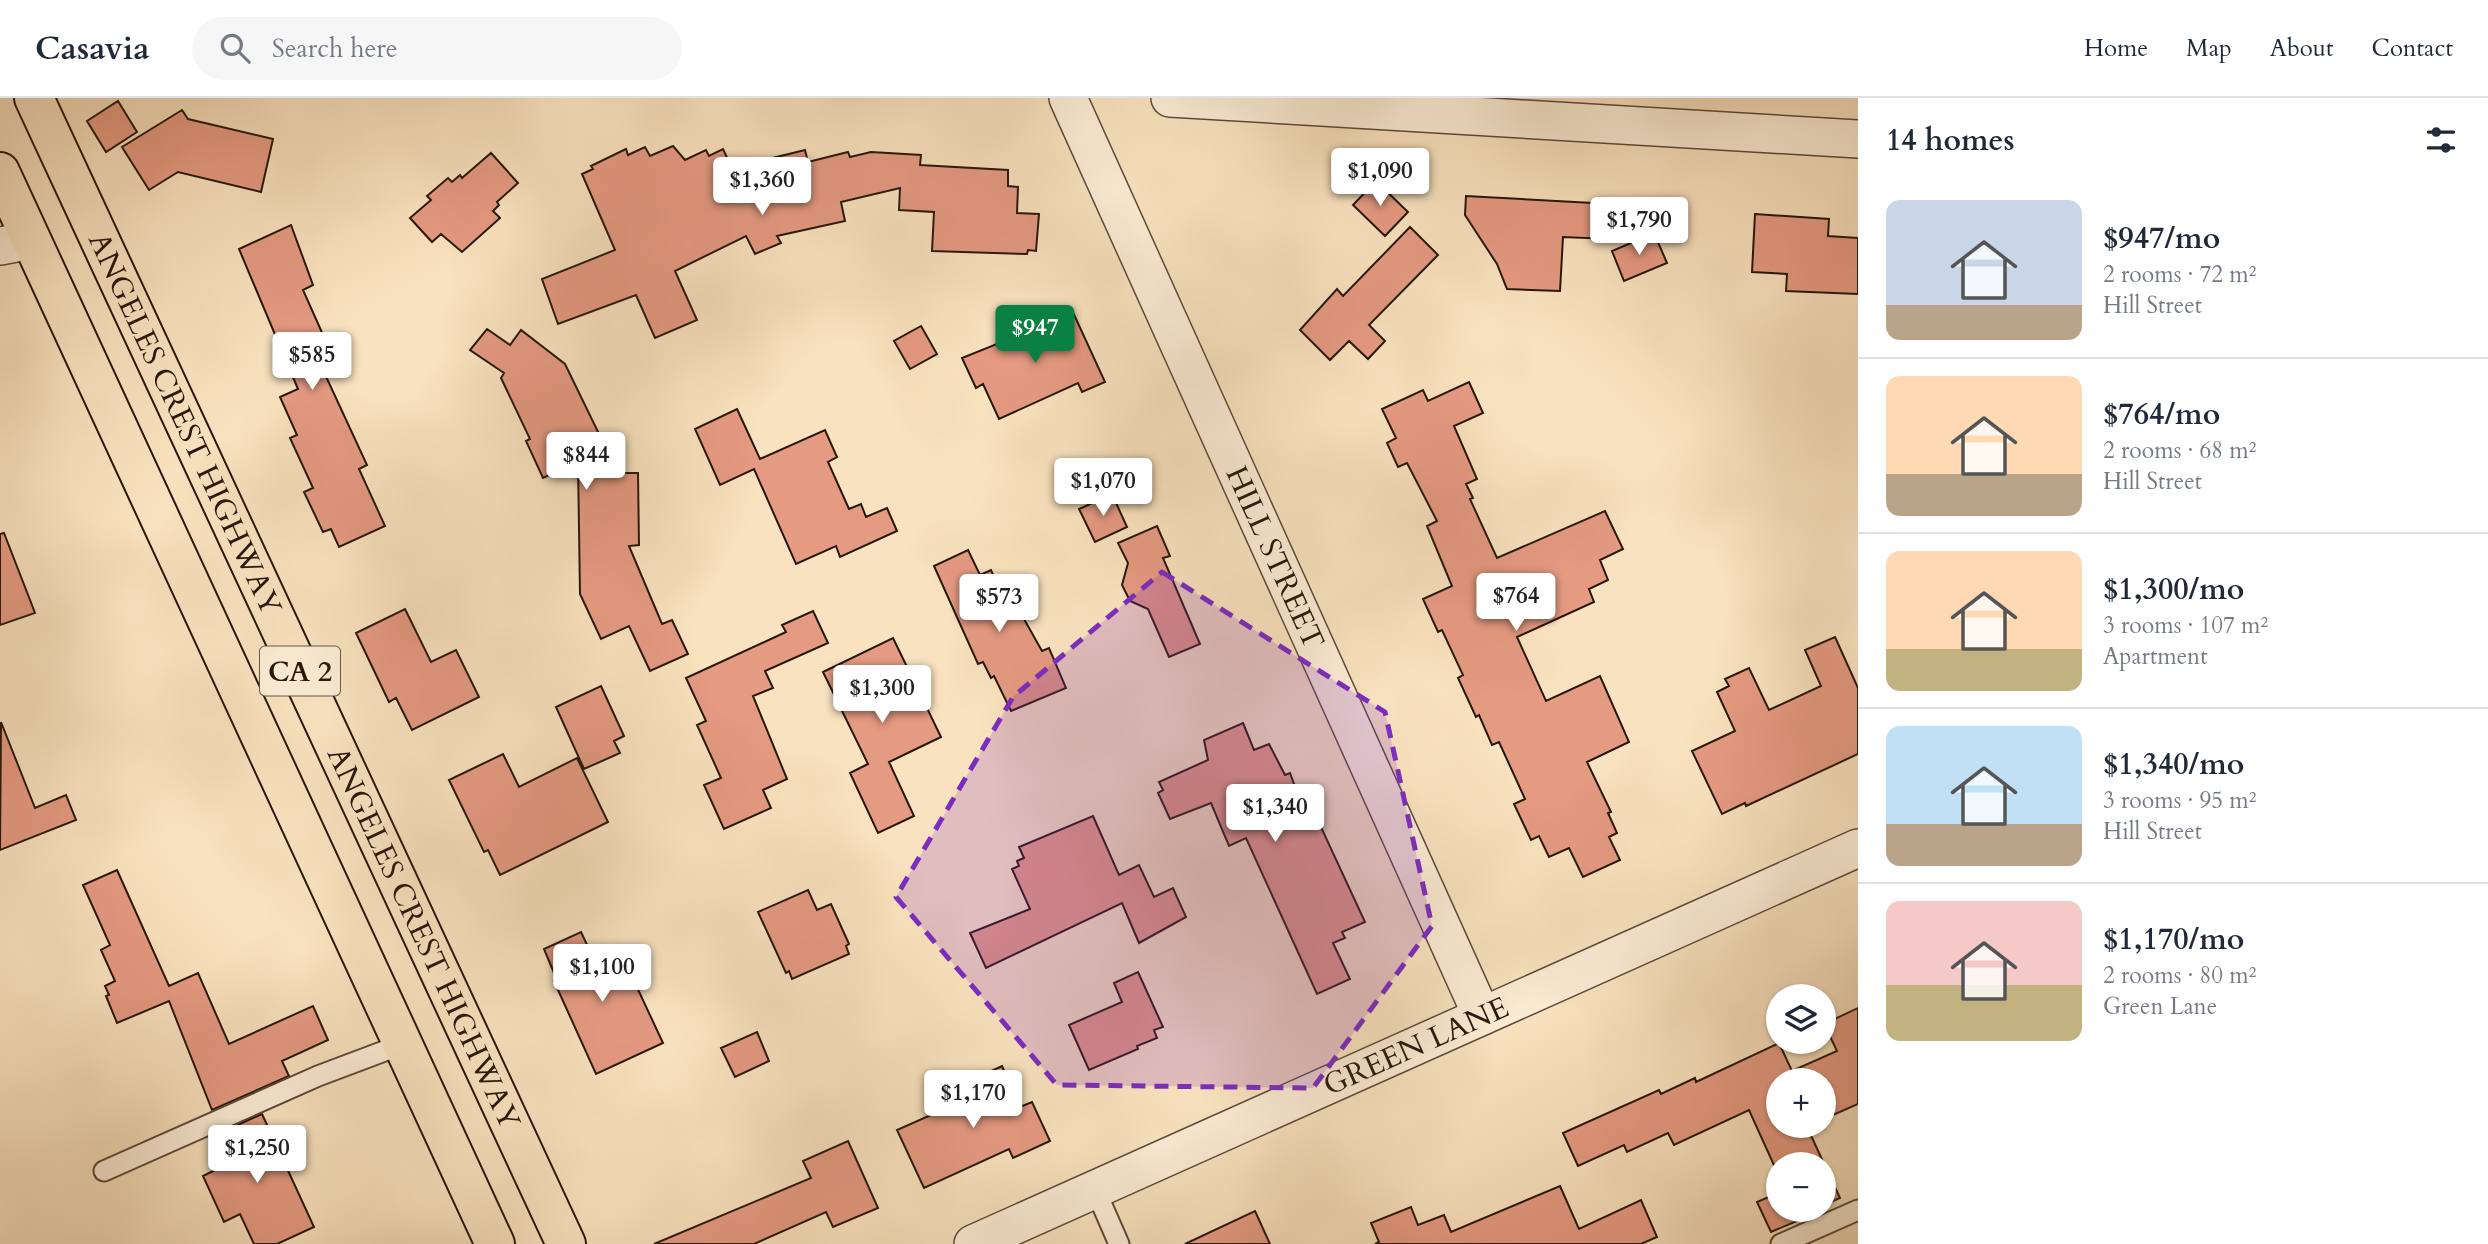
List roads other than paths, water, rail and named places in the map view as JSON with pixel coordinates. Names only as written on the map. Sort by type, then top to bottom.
[{"type":"main road","name":"ANGELES CREST HIGHWAY","points":[[34,98],[566,1244]]},
{"type":"main road","name":"ANGELES CREST HIGHWAY","points":[[0,172],[15,243],[403,1044],[495,1244]]},
{"type":"street","name":"HILL STREET","points":[[1068,98],[1482,1016]]},
{"type":"street","points":[[1170,98],[1584,111],[1858,139]]},
{"type":"street","name":"GREEN LANE","points":[[973,1244],[1858,848]]},
{"type":"lane","points":[[104,1171],[318,1076],[403,1044]]},
{"type":"lane","points":[[1095,1189],[1119,1244]]},
{"type":"lane","points":[[1781,1244],[1858,1210]]}]
